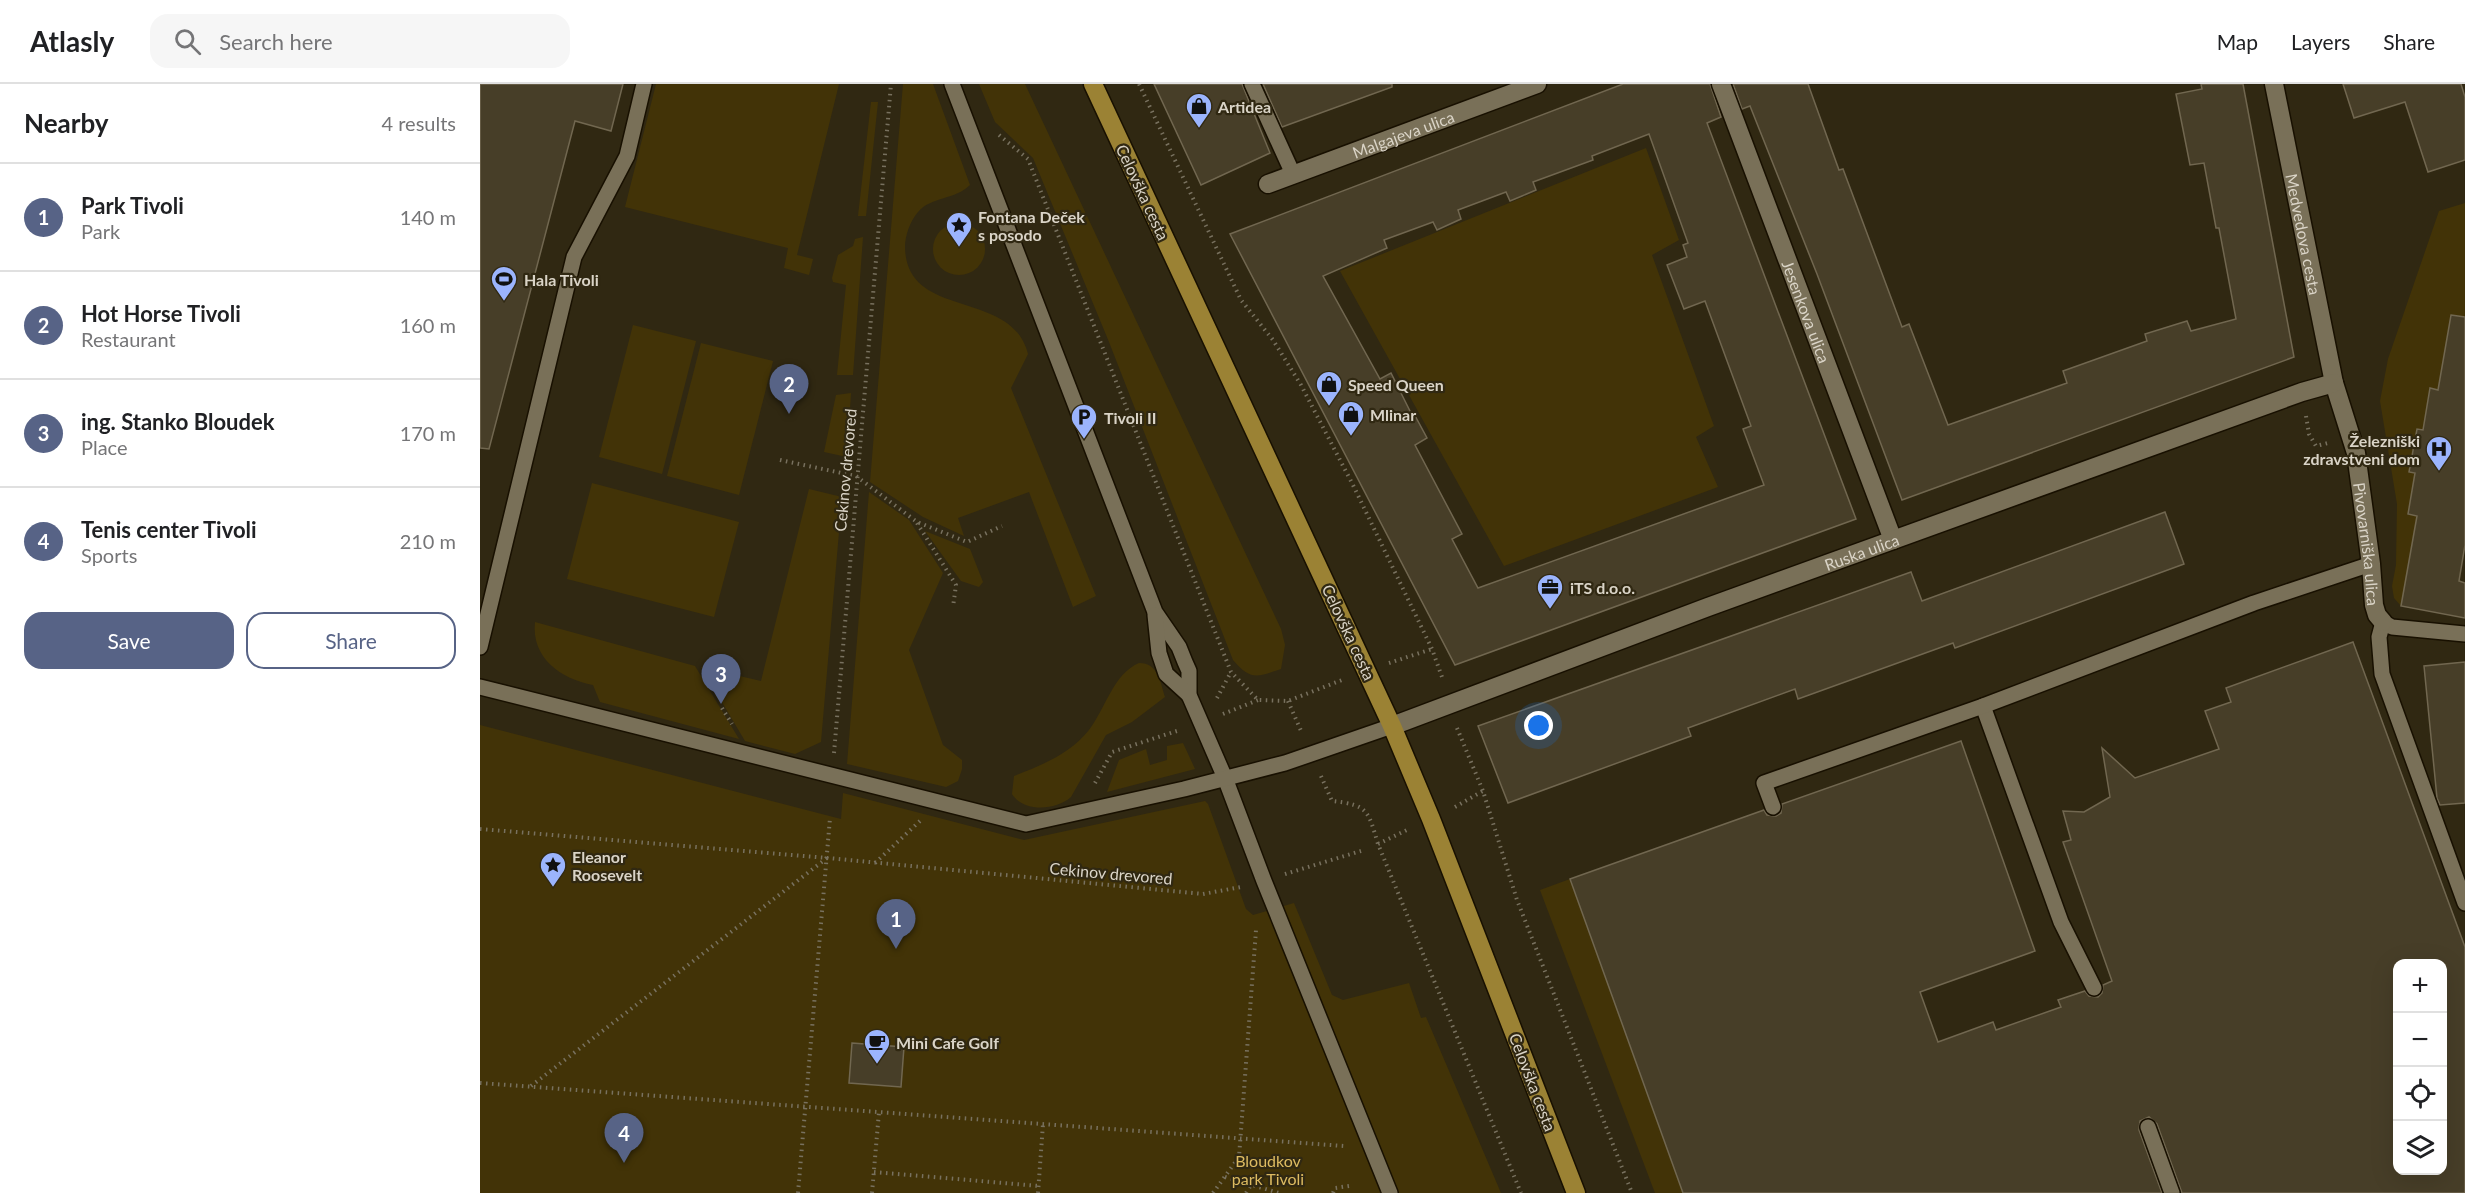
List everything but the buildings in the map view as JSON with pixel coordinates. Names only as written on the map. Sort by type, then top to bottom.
[{"type":"main road","name":"Celovška cesta","points":[[1093,84],[1392,726],[1431,819],[1576,1193]]},
{"type":"street","name":"Malgajeva ulica","points":[[1268,184],[1538,84]]},
{"type":"street","name":"Jesenkova ulica","points":[[1721,84],[1893,540]]},
{"type":"street","name":"Medvedova cesta","points":[[2274,84],[2334,383]]},
{"type":"street","name":"Ruska ulica","points":[[1392,726],[1893,540],[2302,392],[2334,383]]},
{"type":"street","name":"Pivovarniška ulica","points":[[2334,383],[2356,453],[2371,564],[2374,605],[2376,615],[2383,622]]},
{"type":"lane","points":[[480,647],[574,257],[627,156],[644,84]]},
{"type":"lane","points":[[952,84],[1155,612],[1179,647],[1189,671],[1189,695],[1225,778],[1264,881],[1390,1193]]},
{"type":"lane","points":[[1252,84],[1293,174]]},
{"type":"lane","points":[[1773,807],[1764,783],[1983,706],[2254,603],[2371,564]]},
{"type":"lane","points":[[1155,612],[1159,654],[1166,674],[1189,695]]},
{"type":"lane","points":[[2383,622],[2379,637],[2382,674],[2465,903]]},
{"type":"lane","name":"Pivovarniška ulica","points":[[2383,622],[2392,627],[2465,634]]},
{"type":"lane","points":[[480,687],[1026,824],[1285,763],[1392,726]]},
{"type":"lane","points":[[1983,706],[2061,922],[2094,988]]},
{"type":"lane","points":[[2148,1127],[2172,1193]]},
{"type":"path","name":"Cekinov drevored","points":[[834,759],[856,477],[891,84]]},
{"type":"path","points":[[1138,84],[1240,300],[1273,340],[1314,409],[1432,649],[1444,683]]},
{"type":"path","points":[[996,133],[1028,159],[1231,672],[1258,700]]},
{"type":"path","points":[[1308,412],[1314,409]]},
{"type":"path","points":[[780,459],[856,477],[916,522],[967,542],[1002,526]]},
{"type":"path","points":[[916,522],[956,585],[953,607]]},
{"type":"path","points":[[1410,657],[1432,649]]},
{"type":"path","points":[[1084,812],[1097,779],[1112,752],[1201,723],[1258,700],[1288,700],[1301,695]]},
{"type":"path","points":[[1288,700],[1291,709]]},
{"type":"path","points":[[1459,732],[1483,791],[1517,900],[1632,1193]]},
{"type":"path","points":[[1459,805],[1483,791]]},
{"type":"path","points":[[1328,792],[1332,801],[1354,803],[1370,816],[1378,844],[1521,1193]]},
{"type":"path","points":[[874,863],[940,803]]},
{"type":"path","points":[[798,1193],[830,818]]},
{"type":"path","name":"Cekinov drevored","points":[[480,829],[828,858],[1203,894],[1249,886],[1361,851]]},
{"type":"path","points":[[1378,844],[1394,836]]},
{"type":"path","points":[[530,1087],[828,858]]},
{"type":"path","points":[[1214,1193],[1239,1157],[1257,923]]},
{"type":"path","points":[[480,1083],[1371,1147]]},
{"type":"path","points":[[872,1193],[879,1112]]},
{"type":"path","points":[[1038,1193],[1043,1124]]},
{"type":"path","points":[[874,1172],[1039,1186]]},
{"type":"path","points":[[1225,1177],[1279,1193]]},
{"type":"path","points":[[1246,1193],[1251,1185]]},
{"type":"path","points":[[1333,1193],[1335,1188],[1349,1186]]},
{"type":"green space","points":[[656,84],[839,84],[797,255],[813,259],[809,275],[784,268],[788,248],[625,207]]},
{"type":"green space","points":[[903,84],[933,84],[970,185],[958,193],[930,203],[915,216],[908,229],[905,243],[910,270],[922,286],[940,296],[1002,320],[1018,333],[1028,354],[1011,388],[1096,596],[1073,607],[1029,492],[958,518],[964,536],[923,517],[870,482]]},
{"type":"green space","points":[[979,84],[1025,84],[1281,629],[1285,645],[1281,669],[1255,675],[1239,667],[1233,660],[1109,342],[1033,158],[995,122]]},
{"type":"green space","points":[[871,102],[878,102],[866,216],[858,216]]},
{"type":"green space","points":[[1646,148],[1679,240],[1652,255],[1714,426],[1696,437],[1718,487],[1504,566],[1340,271]]},
{"type":"green space","points":[[2465,203],[2465,331],[2449,328],[2438,390],[2430,388],[2423,430],[2417,429],[2415,473],[2408,514],[2417,516],[2401,606],[2394,598],[2392,586],[2396,565],[2397,504],[2380,401],[2388,359],[2439,211]]},
{"type":"green space","points":[[959,223],[973,227],[981,235],[985,249],[981,263],[973,271],[959,275],[945,271],[937,263],[933,249],[937,235],[945,227]]},
{"type":"green space","points":[[863,237],[853,375],[837,375],[846,285],[833,282],[832,278],[838,255],[853,246],[855,239]]},
{"type":"green space","points":[[633,325],[696,341],[662,474],[599,457]]},
{"type":"green space","points":[[701,343],[773,361],[739,495],[667,476]]},
{"type":"green space","points":[[851,393],[847,457],[824,452],[836,395]]},
{"type":"green space","points":[[592,483],[739,522],[714,617],[567,579]]},
{"type":"green space","points":[[809,489],[842,497],[821,742],[795,754],[745,741],[701,667],[761,681]]},
{"type":"green space","points":[[869,492],[909,520],[943,573],[909,650],[943,745],[962,760],[958,781],[946,787],[847,764]]},
{"type":"green space","points":[[925,531],[970,549],[983,582],[979,587],[961,581]]},
{"type":"green space","points":[[535,622],[695,666],[739,739],[600,702],[593,685],[570,678],[550,665],[538,646]]},
{"type":"green space","points":[[1139,663],[1150,666],[1154,670],[1160,679],[1165,697],[1132,722],[1106,735],[1071,797],[1064,802],[1040,808],[1031,807],[1017,800],[1012,794],[1014,776],[1055,758],[1073,746],[1089,730],[1116,683],[1130,668]]},
{"type":"green space","name":"Bloudkov park Tivoli","points":[[480,725],[841,819],[843,793],[1024,840],[1205,801],[1246,909],[1253,915],[1294,903],[1332,995],[1343,1000],[1409,983],[1421,1018],[1426,1017],[1501,1193],[480,1193]]},
{"type":"green space","points":[[1183,743],[1195,769],[1107,792],[1119,760],[1146,749],[1150,765],[1167,760],[1167,746]]},
{"type":"green space","points":[[1570,879],[1683,1193],[1655,1193],[1540,890]]},
{"type":"place","name":"Artidea","points":[[1199,129]]},
{"type":"place","name":"Fontana Deček s posodo","points":[[959,248]]},
{"type":"place","name":"Hala Tivoli","points":[[504,302]]},
{"type":"place","name":"Speed Queen","points":[[1329,407]]},
{"type":"place","name":"Hot Horse Tivoli","points":[[789,414]]},
{"type":"place","name":"Mlinar","points":[[1351,437]]},
{"type":"place","name":"Tivoli II","points":[[1084,440]]},
{"type":"place","name":"Železniški zdravstveni dom","points":[[2439,472]]},
{"type":"place","name":"iTS d.o.o.","points":[[1550,610]]},
{"type":"place","name":"ing. Stanko Bloudek","points":[[721,704]]},
{"type":"place","name":"Eleanor Roosevelt","points":[[553,888]]},
{"type":"place","name":"Park Tivoli","points":[[896,949]]},
{"type":"place","name":"Mini Cafe Golf","points":[[877,1065]]},
{"type":"place","name":"Tenis center Tivoli","points":[[624,1163]]}]
